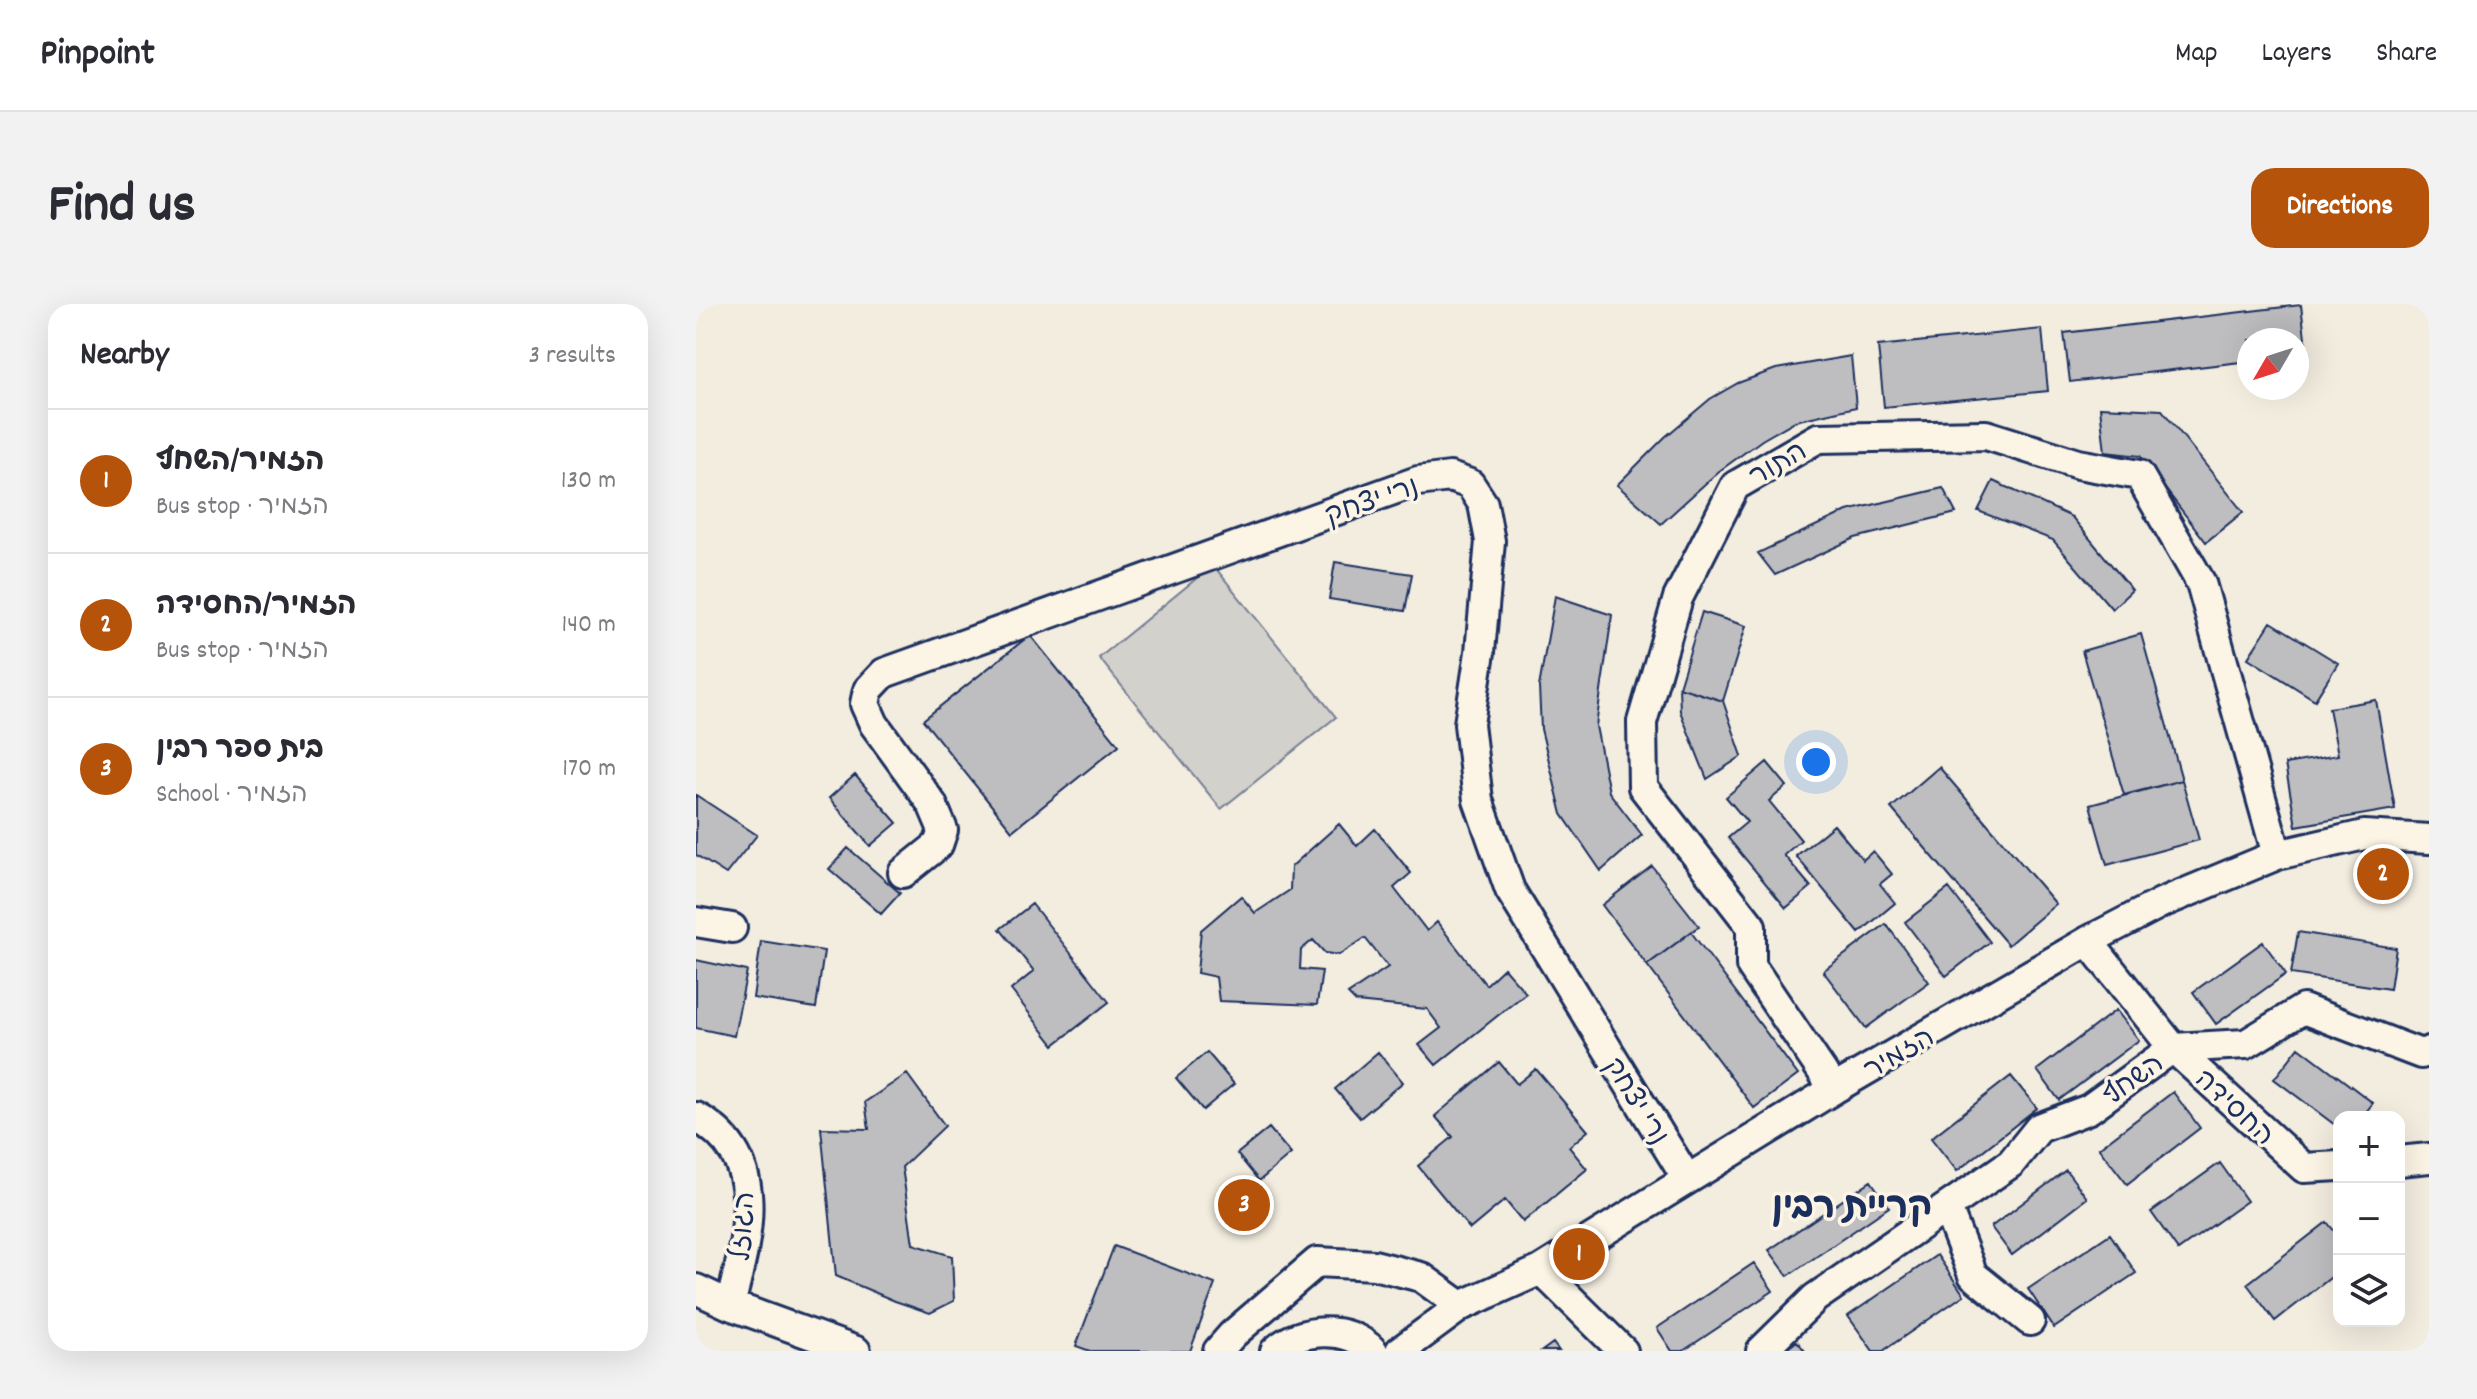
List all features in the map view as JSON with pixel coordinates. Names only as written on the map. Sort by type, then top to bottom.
[{"type":"street","name":"התור","points":[[1834,1089],[1751,966],[1751,926],[1643,787],[1642,722],[1678,598],[1735,486],[1818,438],[1986,435],[2078,464],[2139,475],[2201,583],[2277,855]]},
{"type":"street","name":"נרי יצחק","points":[[903,873],[938,845],[943,830],[932,804],[874,724],[865,704],[868,690],[884,673],[1418,481],[1450,477],[1470,484],[1483,504],[1490,541],[1480,652],[1469,724],[1478,800],[1510,890],[1687,1179]]},
{"type":"street","name":"הזמיר","points":[[1400,1351],[1461,1306],[1541,1270],[1834,1089],[2088,941],[2161,903],[2277,855],[2364,835],[2429,839]]},
{"type":"street","points":[[696,922],[732,928]]},
{"type":"street","name":"החסידה","points":[[2088,941],[2173,1048],[2304,1168],[2333,1166]]},
{"type":"street","name":"השחף","points":[[1761,1351],[1815,1298],[2011,1163],[2039,1128],[2089,1109],[2173,1048],[2246,1044],[2303,1009],[2421,1054],[2429,1051]]},
{"type":"street","name":"הגוזל","points":[[696,1117],[720,1135],[737,1157],[749,1190],[745,1246],[730,1305]]},
{"type":"street","points":[[2405,1160],[2429,1158]]},
{"type":"street","points":[[1947,1208],[1973,1275],[2030,1321]]},
{"type":"street","points":[[1218,1351],[1232,1335],[1317,1262],[1374,1265],[1421,1277],[1461,1306]]},
{"type":"street","points":[[1541,1270],[1623,1351]]},
{"type":"street","points":[[696,1289],[730,1305],[856,1351]]},
{"type":"street","points":[[1275,1351],[1282,1344],[1303,1335],[1325,1332],[1348,1336],[1373,1351]]},
{"type":"shaded area","points":[[1213,565],[1336,717],[1221,809],[1099,658]]},
{"type":"building","points":[[2301,305],[2304,328],[2237,328],[2237,362],[2070,382],[2064,333]]},
{"type":"building","points":[[2042,329],[2048,391],[1884,407],[1878,346]]},
{"type":"building","points":[[1851,356],[1856,407],[1795,421],[1762,440],[1718,472],[1661,524],[1617,485],[1665,437],[1710,399],[1738,383],[1776,369]]},
{"type":"building","points":[[2100,407],[2162,410],[2243,512],[2206,542],[2140,456],[2105,452]]},
{"type":"building","points":[[1993,481],[2072,517],[2132,590],[2112,609],[2053,540],[1978,511]]},
{"type":"building","points":[[1943,488],[1956,513],[1855,538],[1775,575],[1758,553],[1847,511]]},
{"type":"building","points":[[1335,562],[1412,574],[1405,611],[1329,599]]},
{"type":"building","points":[[1555,596],[1612,615],[1596,726],[1609,792],[1642,835],[1601,871],[1562,814],[1541,729],[1539,687]]},
{"type":"building","points":[[1702,612],[1746,626],[1723,701],[1679,687]]},
{"type":"building","points":[[2271,622],[2338,663],[2315,700],[2248,658]]},
{"type":"building","points":[[2141,634],[2182,780],[2124,795],[2082,651]]},
{"type":"building","points":[[1030,635],[1119,745],[1012,831],[923,720]]},
{"type":"building","points":[[1679,687],[1723,701],[1742,756],[1707,779],[1680,711]]},
{"type":"building","points":[[2376,700],[2395,809],[2296,826],[2285,764],[2338,755],[2329,708]]},
{"type":"building","points":[[1767,762],[1787,786],[1769,801],[1801,840],[1784,855],[1811,887],[1786,908],[1728,838],[1747,822],[1726,797]]},
{"type":"building","points":[[1939,767],[2056,904],[2008,945],[1891,808]]},
{"type":"building","points":[[855,775],[897,823],[870,846],[829,798]]},
{"type":"building","points":[[2182,780],[2199,840],[2107,865],[2090,805]]},
{"type":"building","points":[[696,795],[757,835],[726,874],[696,855]]},
{"type":"building","points":[[1339,824],[1357,846],[1375,829],[1411,873],[1394,888],[1427,931],[1437,922],[1486,985],[1504,968],[1526,993],[1436,1065],[1419,1045],[1441,1028],[1427,1009],[1356,1002],[1348,994],[1388,967],[1365,938],[1339,955],[1325,953],[1313,940],[1301,950],[1300,969],[1322,971],[1317,1005],[1219,1001],[1216,977],[1197,973],[1201,930],[1241,896],[1255,913],[1290,890],[1291,867]]},
{"type":"building","points":[[1834,825],[1863,860],[1873,851],[1892,874],[1880,884],[1895,903],[1859,933],[1796,856]]},
{"type":"building","points":[[848,848],[900,893],[881,914],[829,869]]},
{"type":"building","points":[[1652,866],[1699,926],[1647,965],[1602,905]]},
{"type":"building","points":[[1949,888],[1990,942],[1946,976],[1905,922]]},
{"type":"building","points":[[1032,904],[1109,1002],[1054,1045],[1011,990],[1034,971],[1000,929]]},
{"type":"building","points":[[1886,924],[1929,982],[1866,1028],[1823,971]]},
{"type":"building","points":[[1691,932],[1798,1075],[1754,1108],[1647,965]]},
{"type":"building","points":[[2298,932],[2396,948],[2390,989],[2291,974]]},
{"type":"building","points":[[761,941],[824,951],[816,1008],[753,998]]},
{"type":"building","points":[[2263,942],[2286,974],[2216,1024],[2193,992]]},
{"type":"building","points":[[696,960],[747,971],[734,1036],[696,1028]]},
{"type":"building","points":[[2116,1010],[2139,1040],[2059,1100],[2037,1070]]},
{"type":"building","points":[[2299,1047],[2373,1103],[2367,1111],[2333,1111],[2333,1123],[2274,1079]]},
{"type":"building","points":[[1207,1052],[1234,1084],[1203,1110],[1176,1078]]},
{"type":"building","points":[[1378,1052],[1403,1082],[1360,1118],[1335,1089]]},
{"type":"building","points":[[1499,1062],[1517,1084],[1536,1069],[1588,1131],[1569,1147],[1587,1169],[1523,1222],[1505,1200],[1470,1229],[1418,1166],[1453,1137],[1435,1116]]},
{"type":"building","points":[[907,1074],[945,1126],[902,1167],[913,1244],[952,1256],[954,1301],[930,1313],[836,1276],[821,1128],[869,1129],[865,1102]]},
{"type":"building","points":[[2011,1076],[2037,1108],[1957,1171],[1931,1138]]},
{"type":"building","points":[[2173,1092],[2200,1128],[2127,1184],[2099,1148]]},
{"type":"building","points":[[1269,1128],[1291,1154],[1259,1181],[1237,1154]]},
{"type":"building","points":[[2220,1163],[2247,1201],[2178,1250],[2151,1212]]},
{"type":"building","points":[[2066,1170],[2087,1198],[2012,1255],[1991,1227]]},
{"type":"building","points":[[1871,1181],[1889,1207],[1788,1276],[1769,1250]]},
{"type":"building","points":[[2327,1222],[2333,1230],[2333,1276],[2275,1321],[2247,1284]]},
{"type":"building","points":[[2110,1234],[2136,1273],[2054,1328],[2028,1289]]},
{"type":"building","points":[[1114,1246],[1215,1284],[1190,1351],[1090,1351],[1076,1346]]},
{"type":"building","points":[[1937,1255],[1964,1295],[1883,1351],[1873,1351],[1848,1316]]},
{"type":"building","points":[[1754,1263],[1773,1291],[1683,1351],[1672,1351],[1657,1328]]},
{"type":"building","points":[[1797,1341],[1805,1351],[1784,1351]]},
{"type":"building","points":[[1553,1343],[1559,1351],[1542,1351]]},
{"type":"place","name":"הזמיר/החסידה","points":[[2383,874]]},
{"type":"place","name":"בית ספר רבין","points":[[1244,1205]]},
{"type":"place","name":"הזמיר/השחף","points":[[1579,1254]]},
{"type":"district","name":"קריית רבין","points":[[1852,1204]]}]
